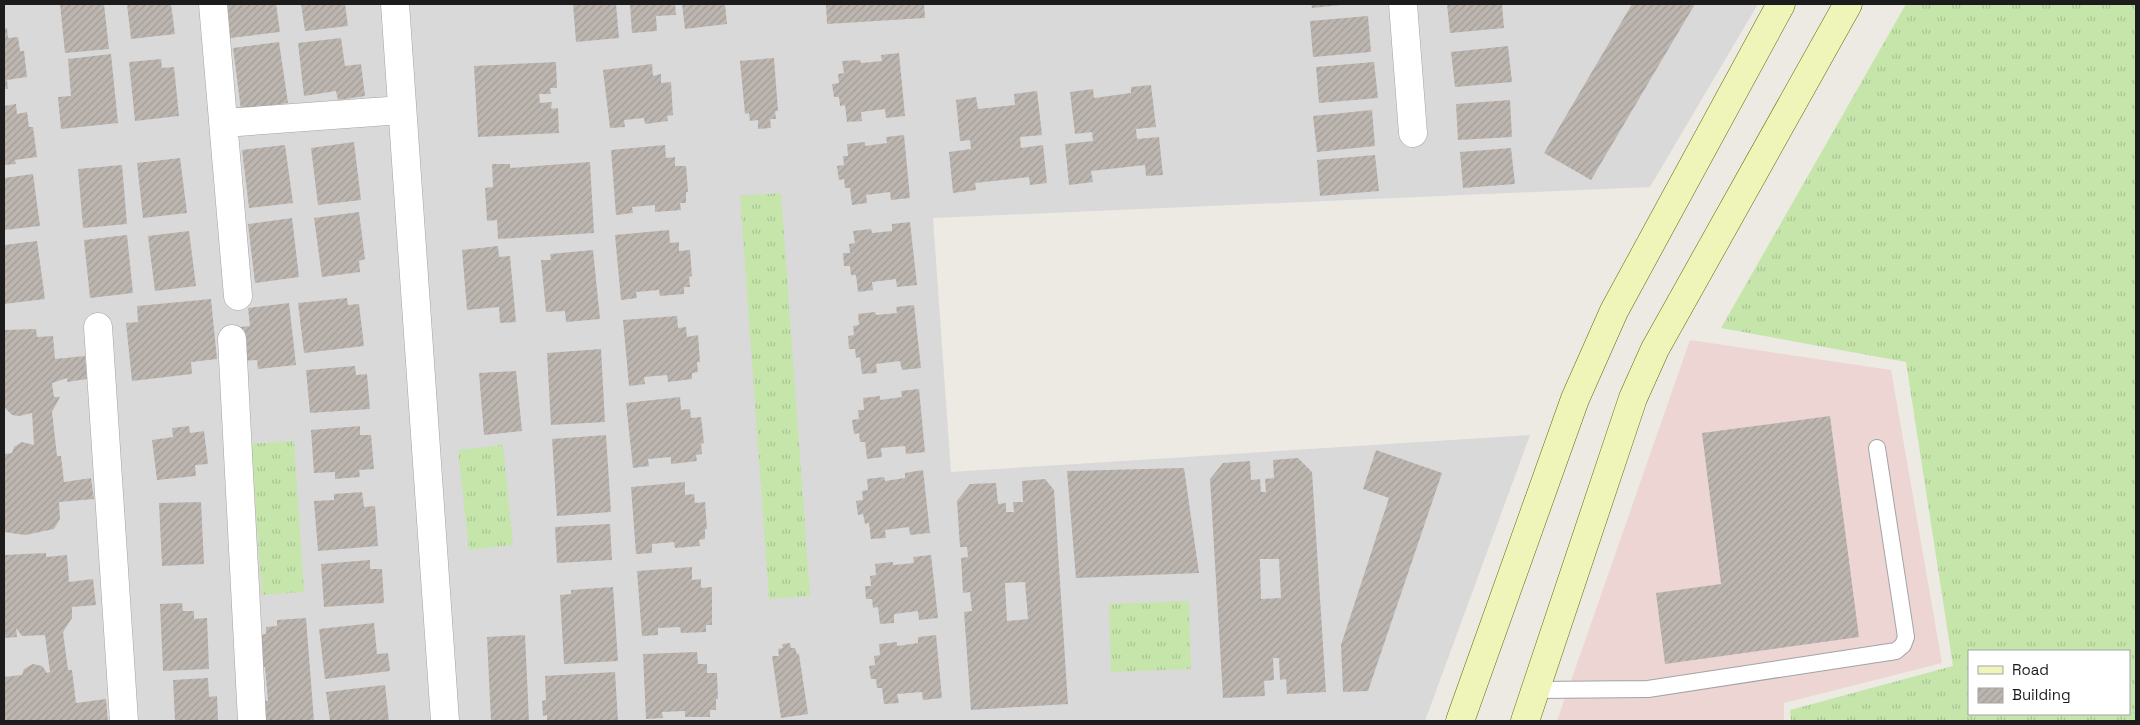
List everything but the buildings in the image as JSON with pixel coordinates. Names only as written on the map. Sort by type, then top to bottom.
[{"type":"main road","points":[[1460,721],[1575,399],[1614,311],[1781,4]]},
{"type":"main road","points":[[1524,721],[1633,398],[1655,349],[1848,4]]},
{"type":"street","points":[[214,4],[238,296]]},
{"type":"street","points":[[395,4],[445,721]]},
{"type":"street","points":[[1403,4],[1413,133]]},
{"type":"street","points":[[224,123],[402,110]]},
{"type":"street","points":[[98,327],[124,721]]},
{"type":"street","points":[[232,339],[252,721]]},
{"type":"lane","points":[[1536,690],[1648,689],[1896,651],[1903,645],[1906,637],[1877,448]]},
{"type":"shaded area","points":[[4,4],[1758,4],[1650,187],[933,218],[951,472],[1530,435],[1425,721],[4,721]]},
{"type":"shaded area","points":[[1690,340],[1891,370],[1942,663],[1784,703],[1784,721],[1557,721]]},
{"type":"green space","points":[[1906,4],[2136,4],[2136,721],[1791,721],[1790,710],[1953,666],[1906,362],[1721,328]]},
{"type":"green space","points":[[781,193],[810,596],[769,599],[740,196]]},
{"type":"green space","points":[[294,441],[304,592],[262,595],[251,444]]},
{"type":"green space","points":[[503,445],[513,545],[469,550],[458,450]]},
{"type":"green space","points":[[1189,601],[1191,669],[1111,672],[1109,604]]}]
